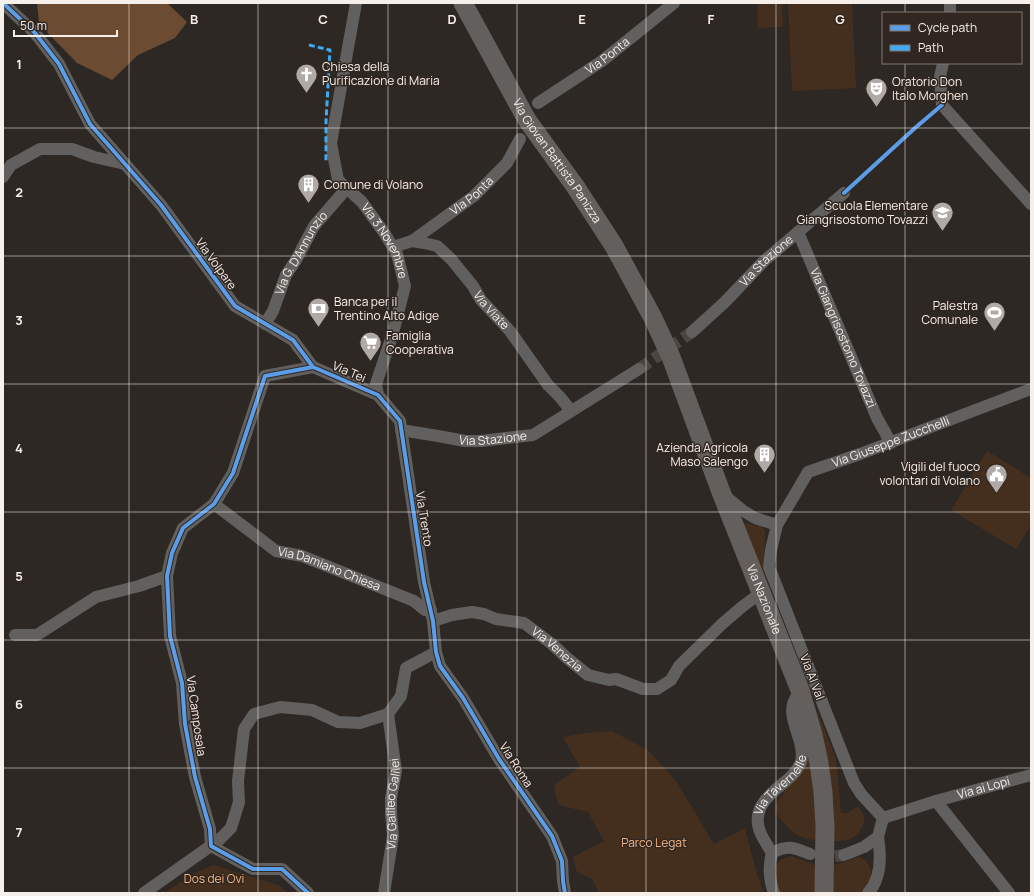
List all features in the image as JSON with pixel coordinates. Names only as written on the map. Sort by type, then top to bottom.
[{"type":"main road","name":"Via Giovan Battista Panizza","points":[[463,3],[527,120],[575,186],[614,246],[653,318]]},
{"type":"main road","name":"Via Nazionale","points":[[653,318],[671,357],[721,492],[800,690],[813,735],[822,785],[825,826],[824,893]]},
{"type":"street","name":"Via Volpare","points":[[3,3],[35,33],[59,64],[90,124],[161,205],[235,306],[265,324]]},
{"type":"street","name":"Via 3 Novembre","points":[[356,3],[331,143],[338,180],[362,202],[393,247],[397,254],[405,286],[393,333],[376,384],[378,395]]},
{"type":"street","name":"Via Ponta","points":[[538,103],[602,61],[674,3]]},
{"type":"street","points":[[943,64],[940,76],[942,105],[1031,204]]},
{"type":"street","name":"VIa Ponta","points":[[412,241],[474,196],[507,163],[520,139]]},
{"type":"street","points":[[3,177],[11,166],[40,149],[72,149],[94,158],[125,164]]},
{"type":"street","name":"Via G. D'Annunzio","points":[[265,324],[273,311],[286,275],[296,260],[314,226],[347,188]]},
{"type":"street","name":"Via Stazione","points":[[692,332],[725,302],[764,261],[844,193]]},
{"type":"street","name":"Via Giangrisostomo Tovazzi","points":[[798,232],[877,418],[891,443]]},
{"type":"street","name":"Via Viate","points":[[393,247],[412,241],[437,246],[452,259],[473,286],[481,300],[510,330],[548,385],[571,411]]},
{"type":"street","name":"Via Tei","points":[[265,324],[293,340],[313,367],[378,395]]},
{"type":"street","name":"Via Tei","points":[[265,376],[313,367]]},
{"type":"street","name":"Via Stazione","points":[[401,430],[465,441],[481,441],[533,435],[640,369]]},
{"type":"street","name":"Via Camposala","points":[[211,846],[210,829],[195,777],[185,724],[182,683],[170,636],[167,576],[172,553],[183,528],[214,504],[233,473],[265,376]]},
{"type":"street","name":"Via Giuseppe Zucchelli","points":[[777,525],[808,472],[891,443],[1031,389]]},
{"type":"street","name":"Via Trento","points":[[378,395],[400,421],[424,582],[432,616],[436,652]]},
{"type":"street","points":[[721,492],[742,510],[755,518],[777,525]]},
{"type":"street","name":"Via Damiano Chiesa","points":[[214,504],[276,551],[302,556],[414,600],[432,616]]},
{"type":"street","name":"Via Al Val","points":[[777,525],[771,550],[769,568],[854,783],[861,794],[883,818]]},
{"type":"street","points":[[15,636],[37,635],[96,597],[139,586],[167,576]]},
{"type":"street","name":"Via Venezia","points":[[432,616],[472,612],[484,614],[496,619],[524,623],[552,644],[588,675],[609,680],[616,679],[643,689],[657,689],[671,680],[679,666],[722,624],[762,592]]},
{"type":"street","points":[[144,893],[211,846],[231,828],[239,802],[238,781],[244,729],[254,714],[280,707],[312,710],[338,722],[360,723],[388,714],[401,696],[406,668],[436,652]]},
{"type":"street","name":"Via Roma","points":[[436,652],[440,666],[463,698],[499,759],[552,836],[562,861],[565,893]]},
{"type":"street","name":"Via Tavernelle","points":[[772,853],[761,834],[757,819],[762,803],[796,771],[801,762],[802,752],[792,705],[800,690]]},
{"type":"street","name":"Via Galileo Galilei","points":[[384,893],[393,836],[391,798],[396,771],[388,714]]},
{"type":"street","name":"Via ai Lopi","points":[[936,801],[1031,775]]},
{"type":"street","points":[[868,893],[874,885],[880,862],[878,837],[883,818],[936,801],[1009,893]]},
{"type":"street","points":[[844,855],[864,847],[878,837]]},
{"type":"street","points":[[211,846],[253,869],[282,869],[308,893]]},
{"type":"street","points":[[774,893],[769,874],[772,853],[782,847],[795,848],[810,854]]},
{"type":"green space","points":[[757,3],[782,3],[783,27],[758,28]]},
{"type":"green space","points":[[788,3],[852,3],[856,88],[792,91]]},
{"type":"green space","name":"Vigili del fuoco volontari di Volano","points":[[987,451],[1031,478],[1031,525],[1016,549],[951,510]]},
{"type":"green space","points":[[742,523],[760,526],[765,530],[763,575]]},
{"type":"green space","points":[[813,701],[836,758],[841,813],[848,813],[858,806],[864,817],[864,822],[859,833],[853,838],[846,840],[834,841],[834,806],[830,777]]},
{"type":"green space","name":"Parco Legat","points":[[612,731],[648,750],[676,781],[714,844],[745,828],[757,875],[764,893],[599,893],[592,879],[577,872],[573,857],[604,841],[588,812],[558,805],[554,785],[580,767],[563,737]]},
{"type":"green space","points":[[809,753],[815,790],[816,840],[803,838],[797,835],[787,827],[775,811],[780,798],[784,794],[782,791]]},
{"type":"green space","points":[[791,856],[815,865],[815,893],[779,893],[775,875],[776,865],[784,858]]},
{"type":"green space","points":[[860,857],[869,865],[871,875],[868,885],[860,893],[833,893],[834,865]]},
{"type":"green space","name":"Dos dei Ovi","points":[[213,865],[278,885],[288,893],[164,893],[195,873]]},
{"type":"shaded area","points":[[37,3],[167,3],[187,22],[175,38],[138,55],[112,80],[77,63],[39,24]]},
{"type":"tunnel","points":[[639,369],[692,332]]},
{"type":"tunnel","points":[[817,855],[828,857],[844,855]]},
{"type":"marked path","points":[[309,45],[330,50],[326,121],[326,161]]},
{"type":"cycle path","points":[[3,3],[35,33],[59,64],[90,124],[161,205],[235,306],[293,340],[313,367],[378,395],[400,421],[424,582],[433,621],[436,652],[440,666],[463,698],[499,759],[552,836],[562,861],[565,893]]},
{"type":"cycle path","points":[[844,193],[942,105]]},
{"type":"cycle path","points":[[308,893],[282,869],[253,869],[211,846],[210,829],[195,777],[185,724],[182,683],[170,636],[167,576],[172,553],[183,528],[214,504],[233,473],[265,376],[313,367]]},
{"type":"place","name":"Chiesa della Purificazione di Maria","points":[[306,94]]},
{"type":"place","name":"Oratorio Don Italo Morghen","points":[[876,108]]},
{"type":"place","name":"Comune di Volano","points":[[308,204]]},
{"type":"place","name":"Scuola Elementare Giangrisostomo Tovazzi","points":[[943,232]]},
{"type":"place","name":"Banca per il Trentino Alto Adige","points":[[319,328]]},
{"type":"place","name":"Palestra Comunale","points":[[994,332]]},
{"type":"place","name":"Famiglia Cooperativa","points":[[371,362]]},
{"type":"place","name":"Azienda Agricola Maso Salengo","points":[[764,474]]},
{"type":"place","name":"Vigili del fuoco volontari di Volano","points":[[996,494]]}]
